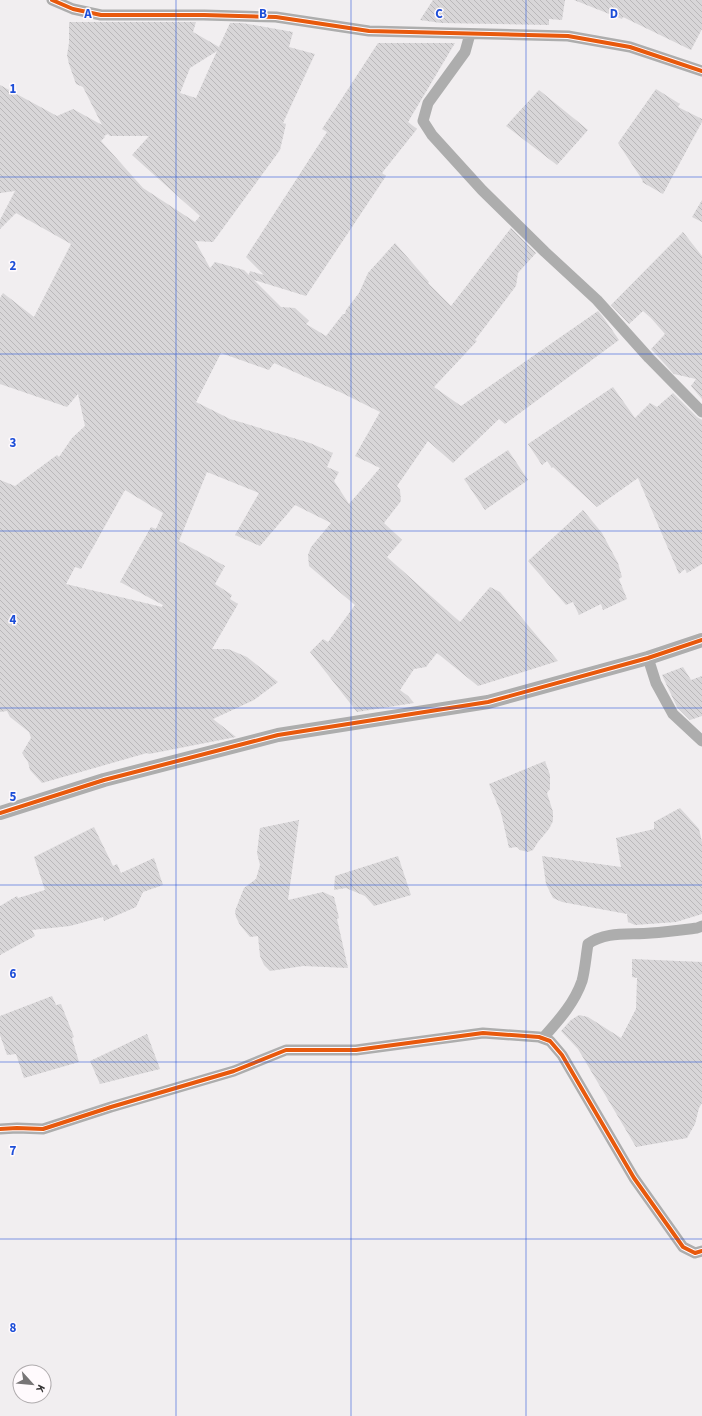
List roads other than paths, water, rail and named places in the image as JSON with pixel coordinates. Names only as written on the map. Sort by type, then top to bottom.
[{"type":"street","points":[[52,0],[72,9],[100,15],[276,17],[369,31],[568,36],[630,47],[702,71]]},
{"type":"street","points":[[470,34],[465,52],[428,103],[423,121],[432,135],[482,190],[545,252],[598,300],[649,358],[702,412]]},
{"type":"street","points":[[0,814],[104,780],[278,735],[488,702],[648,658],[702,640]]},
{"type":"street","points":[[648,658],[656,683],[673,714],[702,741]]},
{"type":"street","points":[[543,1038],[567,1009],[576,994],[582,980],[588,944],[596,938],[615,934],[650,933],[697,928],[702,926]]},
{"type":"street","points":[[0,1129],[43,1129],[111,1107],[234,1071],[286,1050],[356,1050],[483,1033],[543,1038],[550,1041],[562,1055],[634,1178],[683,1247],[695,1253],[702,1251]]}]
